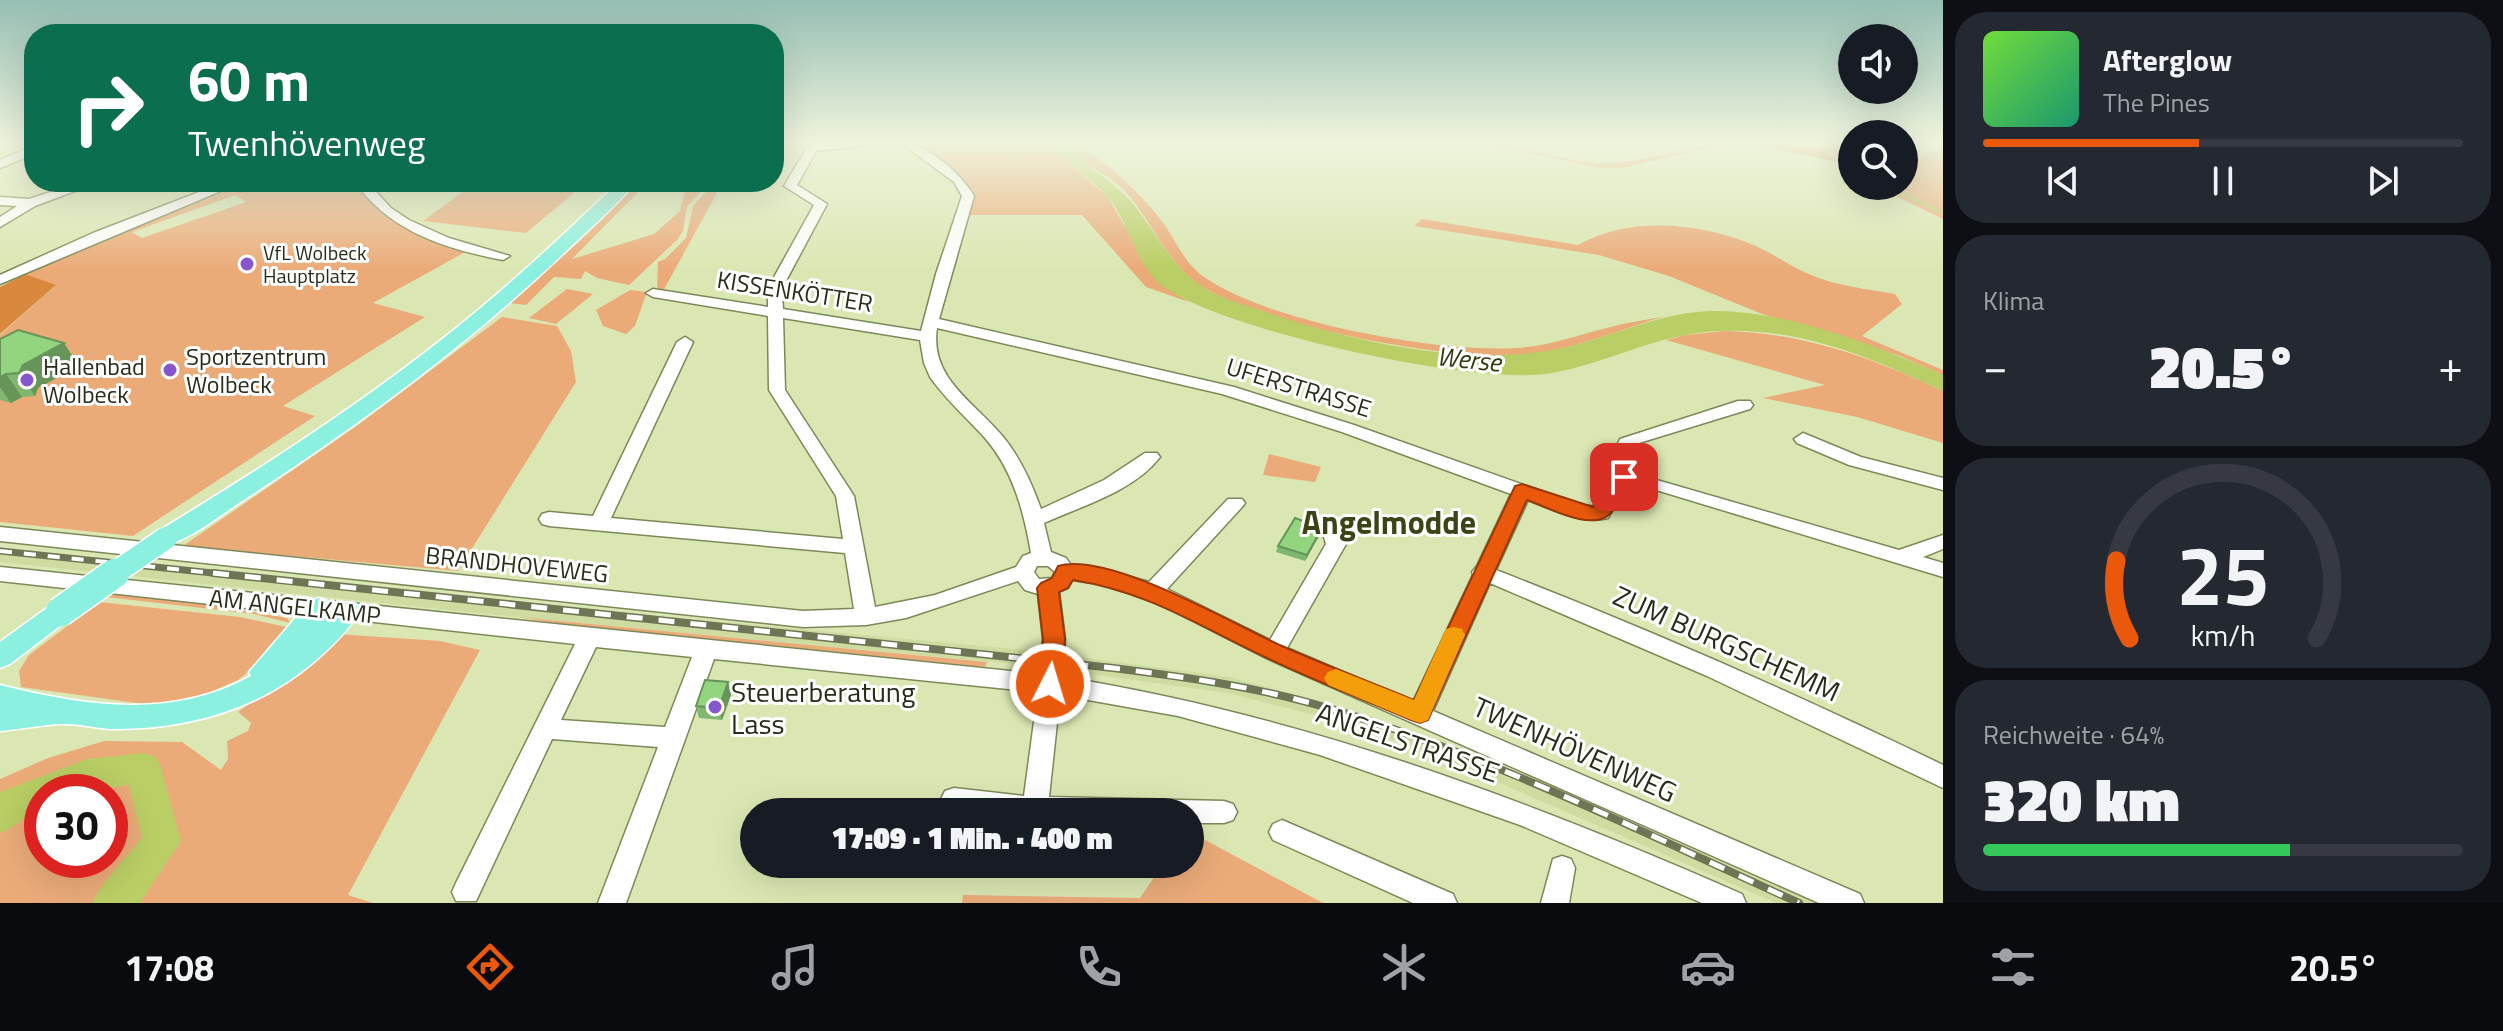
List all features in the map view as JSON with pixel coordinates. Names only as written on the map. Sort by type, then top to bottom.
[{"type":"main road","points":[[0,657],[166,538],[320,439],[431,358],[486,313],[617,192]]},
{"type":"main road","points":[[227,699],[276,661],[319,608]]},
{"type":"main road","points":[[0,719],[69,713],[159,716],[247,694],[286,670],[332,630],[347,611]]},
{"type":"main road","points":[[0,696],[69,713]]},
{"type":"street","points":[[790,185],[821,204],[776,286],[777,390],[845,496],[866,617]]},
{"type":"street","points":[[962,185],[968,196],[930,329],[931,363],[943,382],[999,444],[1018,473],[1036,519],[1042,558],[1030,561],[1023,573]]},
{"type":"street","points":[[0,223],[30,203],[63,192]]},
{"type":"street","points":[[0,280],[98,236],[210,192]]},
{"type":"street","points":[[370,192],[386,209],[435,239],[469,250],[503,256]]},
{"type":"street","points":[[0,201],[30,203]]},
{"type":"street","name":"KISSENKÖTTER","points":[[653,293],[777,313],[930,329]]},
{"type":"street","name":"UFERSTRASSE","points":[[930,329],[1135,367],[1267,402],[1581,512],[1596,514],[1605,508],[1619,479],[1624,477],[1616,469],[1626,443],[1744,405]]},
{"type":"street","points":[[599,524],[685,342]]},
{"type":"street","points":[[1803,439],[1855,461],[1943,484]]},
{"type":"street","points":[[1036,519],[1097,491],[1141,467],[1151,457]]},
{"type":"street","points":[[1624,477],[1648,480],[1943,570]]},
{"type":"street","points":[[1420,713],[1482,572],[1522,491]]},
{"type":"street","points":[[1153,591],[1235,503]]},
{"type":"street","points":[[549,519],[854,547]]},
{"type":"street","points":[[1274,652],[1336,544],[1331,527]]},
{"type":"street","name":"BRANDHOVEWEG","points":[[0,534],[803,619],[866,617],[905,611],[997,577],[1023,573]]},
{"type":"street","points":[[1900,557],[1943,542]]},
{"type":"street","name":"TWENHÖVENWEG","points":[[1042,558],[1054,560],[1056,580]]},
{"type":"street","name":"ZUM BURGSCHEMM","points":[[1482,572],[1800,707],[1943,777]]},
{"type":"street","name":"TWENHÖVENWEG","points":[[1023,573],[1032,585],[1056,580],[1108,578],[1153,591],[1274,652],[1420,713],[1850,903]]},
{"type":"street","name":"AM ANGELKAMP","points":[[0,574],[706,650],[909,666],[1050,684]]},
{"type":"street","points":[[1036,798],[1050,684],[1056,580]]},
{"type":"street","points":[[466,892],[590,637]]},
{"type":"street","points":[[612,903],[706,650]]},
{"type":"street","name":"ANGELSTRASSE","points":[[1050,684],[1176,706],[1322,744],[1481,799],[1732,903]]},
{"type":"street","points":[[545,729],[673,738]]},
{"type":"street","points":[[1204,812],[1224,812]]},
{"type":"street","points":[[1282,832],[1443,903]]},
{"type":"street","points":[[1555,903],[1562,868]]},
{"type":"shaded area","points":[[969,185],[1095,185],[1107,196],[1158,282],[1189,302],[1146,287],[1082,215],[969,215],[973,190]]},
{"type":"shaded area","points":[[1118,185],[1129,185],[1146,202],[1186,259],[1204,277],[1269,308],[1310,321],[1399,340],[1516,348],[1552,343],[1617,325],[1665,316],[1570,346],[1512,356],[1441,352],[1347,336],[1257,311],[1221,297],[1194,281],[1174,261]]},
{"type":"shaded area","points":[[1918,185],[1943,185],[1943,219],[1904,200],[1918,200]]},
{"type":"shaded area","name":"Sportzentrum Wolbeck","points":[[221,192],[370,192],[386,209],[469,250],[373,303],[425,317],[283,406],[315,416],[133,536],[0,522],[0,335],[55,286],[25,274],[97,241]],"holes":[[[235,195],[246,202],[142,238],[132,232]]]},
{"type":"shaded area","points":[[462,192],[575,192],[526,233],[423,221]]},
{"type":"shaded area","points":[[625,192],[638,192],[572,259],[654,234],[680,211],[685,192],[700,192],[687,207],[683,231],[677,240],[629,285],[597,278],[585,271],[581,279],[554,277],[526,305],[509,303]]},
{"type":"shaded area","points":[[706,192],[717,192],[663,291],[657,290],[658,262],[686,238],[693,206]]},
{"type":"shaded area","points":[[1422,219],[1578,245],[1599,235],[1643,226],[1690,228],[1735,238],[1821,279],[1895,294],[1902,304],[1862,336],[1943,370],[1943,375],[1900,356],[1762,314],[1669,276],[1599,255],[1414,226]]},
{"type":"shaded area","points":[[25,274],[56,285],[0,334],[0,287]]},
{"type":"shaded area","points":[[567,289],[593,294],[556,324],[529,318]]},
{"type":"shaded area","points":[[630,290],[647,292],[635,326],[626,334],[603,326],[596,310]]},
{"type":"shaded area","points":[[502,317],[557,326],[571,351],[576,382],[458,571],[183,546],[358,425]]},
{"type":"shaded area","points":[[1724,331],[1781,336],[1836,349],[1943,391],[1943,443],[1857,417],[1763,398],[1825,385],[1666,340]]},
{"type":"shaded area","points":[[1269,454],[1321,467],[1315,482],[1263,475]]},
{"type":"shaded area","points":[[0,547],[500,601],[1026,650],[1229,677],[1347,708],[1440,740],[1818,903],[1776,903],[1437,756],[1342,722],[1228,693],[1025,665],[495,615],[0,562]]},
{"type":"shaded area","points":[[111,594],[222,606],[287,618],[290,623],[254,614],[106,597]]},
{"type":"shaded area","points":[[99,602],[240,617],[291,628],[238,680],[197,698],[151,705],[21,687],[19,671],[29,655]]},
{"type":"shaded area","points":[[517,617],[987,662],[985,667],[583,627]]},
{"type":"shaded area","points":[[336,634],[440,641],[480,650],[348,895],[373,903],[0,903],[0,779],[48,758],[104,741],[182,742],[221,770],[228,759],[227,741],[248,731],[251,723],[238,712],[303,665]]},
{"type":"shaded area","points":[[1204,839],[1323,903],[962,903],[963,895],[1140,898],[1154,878],[1204,878]]},
{"type":"water","name":"Werse","points":[[1095,185],[1113,185],[1127,197],[1185,273],[1217,295],[1293,321],[1364,340],[1438,352],[1511,354],[1567,347],[1647,322],[1689,313],[1738,312],[1829,331],[1889,352],[1943,375],[1943,391],[1877,362],[1830,346],[1759,332],[1695,333],[1569,369],[1517,375],[1412,363],[1350,351],[1235,319],[1190,302],[1160,284],[1144,265],[1121,217],[1107,196]]},
{"type":"building","points":[[18,330],[64,343],[23,365],[19,373],[0,377],[0,339]]},
{"type":"building","points":[[1295,518],[1322,528],[1307,555],[1278,546]]},
{"type":"building","points":[[705,680],[728,682],[719,708],[696,706]]},
{"type":"waterway","points":[[1915,200],[1943,213]]},
{"type":"waterway","points":[[87,774],[143,768],[162,841],[128,888],[112,903]]},
{"type":"waterway","points":[[0,816],[10,805],[24,799]]},
{"type":"railway","points":[[0,551],[229,575]]},
{"type":"railway","points":[[213,573],[229,575]]},
{"type":"railway","points":[[229,575],[1113,668],[1248,688],[1389,727],[1508,772],[1799,903]]},
{"type":"slow traffic","points":[[1336,678],[1420,713],[1454,635]]},
{"type":"place","name":"VfL Wolbeck Hauptplatz","points":[[247,264]]},
{"type":"place","name":"Sportzentrum Wolbeck","points":[[170,370]]},
{"type":"place","name":"Hallenbad Wolbeck","points":[[27,380]]},
{"type":"place","name":"Steuerberatung Lass","points":[[715,707]]},
{"type":"district","name":"Angelmodde","points":[[1389,522]]},
{"type":"route","points":[[1050,684],[1054,639],[1048,588],[1061,583],[1065,571],[1108,578],[1153,591],[1274,652],[1420,713],[1482,572],[1522,491],[1581,512],[1596,514],[1605,508],[1619,479],[1624,477]]}]
